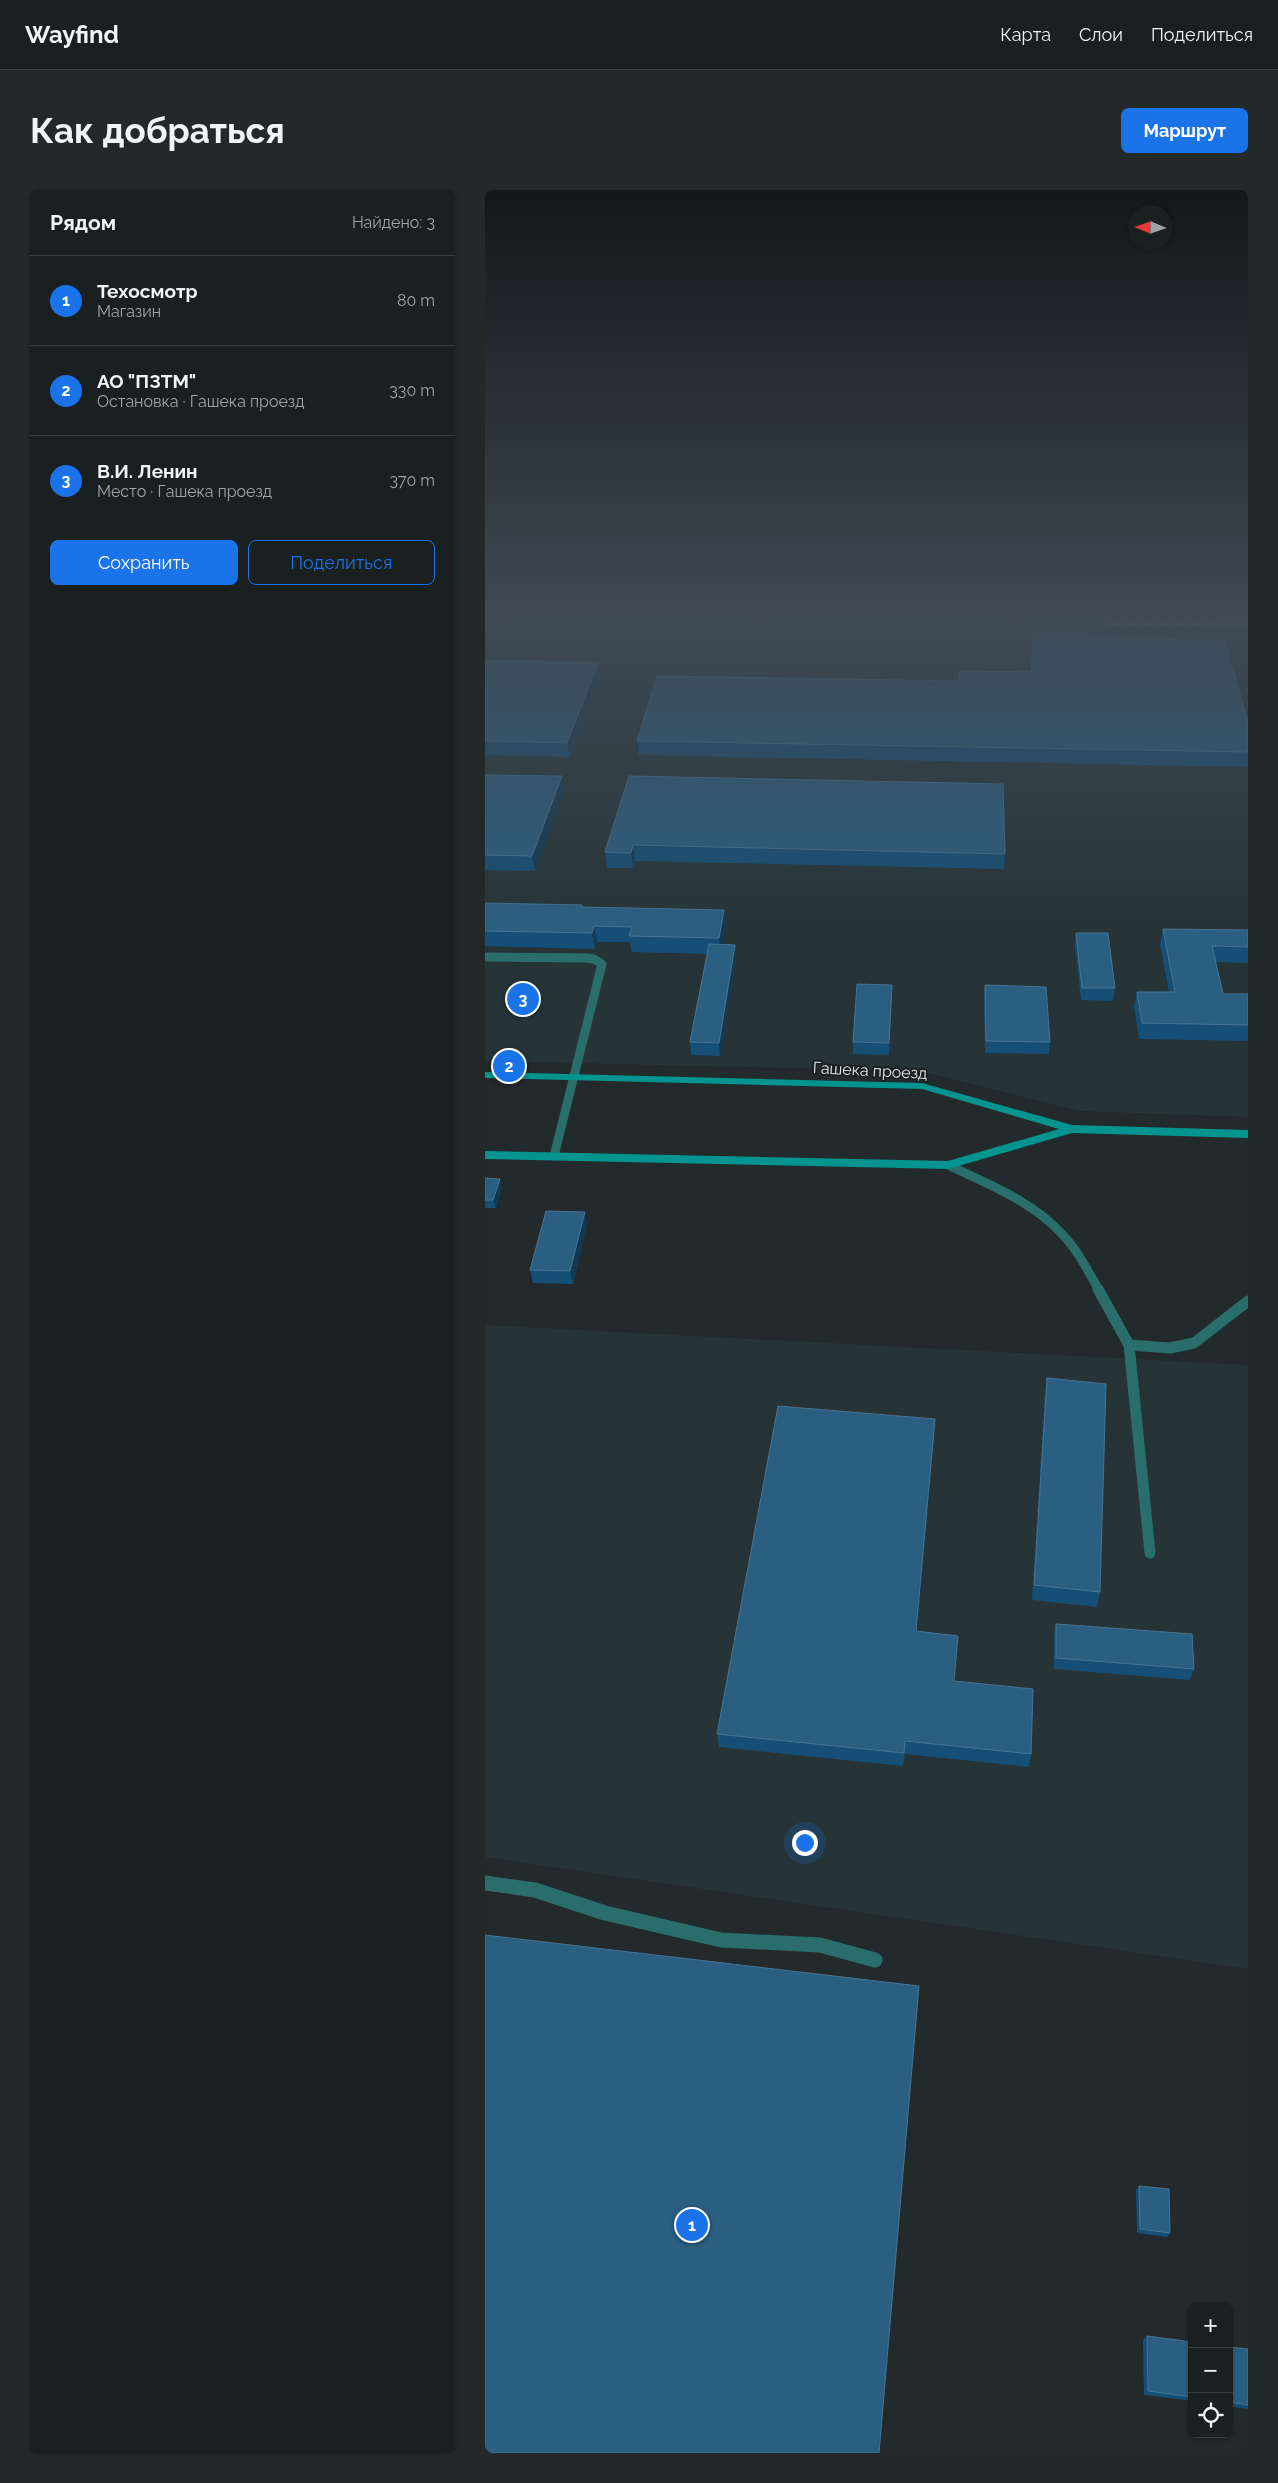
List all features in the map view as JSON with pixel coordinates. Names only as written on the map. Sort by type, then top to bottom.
[{"type":"street","name":"Гашека проезд","points":[[485,1075],[922,1086],[1072,1129],[1248,1134]]},
{"type":"street","points":[[485,1155],[948,1165],[1072,1129]]},
{"type":"lane","points":[[485,957],[586,958],[594,959],[602,964],[554,1156]]},
{"type":"lane","points":[[948,1165],[1021,1200],[1063,1234],[1082,1258],[1129,1345],[1137,1402],[1150,1553]]},
{"type":"lane","points":[[1129,1345],[1170,1348],[1194,1343],[1248,1301]]},
{"type":"lane","points":[[485,1883],[535,1890],[605,1913],[721,1940],[820,1945],[875,1960]]},
{"type":"shaded area","points":[[485,724],[1248,724],[1248,1117],[1080,1111],[921,1071],[485,1061]]},
{"type":"shaded area","points":[[485,1325],[1248,1365],[1248,1969],[485,1857]]},
{"type":"building","points":[[485,724],[575,724],[567,743],[485,741]]},
{"type":"building","points":[[642,724],[1248,724],[1248,752],[637,741]]},
{"type":"building","points":[[485,775],[562,776],[532,856],[485,855]]},
{"type":"building","points":[[629,776],[1003,784],[1005,854],[633,845],[631,853],[605,852]]},
{"type":"building","points":[[485,903],[724,910],[719,938],[629,936],[632,927],[594,926],[592,933],[485,931]]},
{"type":"building","points":[[1163,929],[1248,930],[1248,947],[1212,946],[1223,994],[1248,994],[1248,1025],[1142,1023],[1137,992],[1175,992]]},
{"type":"building","points":[[1076,933],[1108,933],[1115,988],[1082,988]]},
{"type":"building","points":[[709,944],[735,945],[719,1043],[690,1042]]},
{"type":"building","points":[[857,984],[892,985],[889,1043],[853,1042]]},
{"type":"building","points":[[985,985],[1046,987],[1050,1042],[986,1041]]},
{"type":"building","points":[[485,1178],[500,1179],[493,1200],[485,1200]]},
{"type":"building","points":[[546,1211],[585,1212],[570,1271],[530,1270]]},
{"type":"building","points":[[1047,1378],[1106,1384],[1100,1592],[1034,1585]]},
{"type":"building","points":[[778,1406],[935,1419],[916,1631],[958,1636],[954,1681],[1033,1689],[1031,1754],[905,1741],[904,1753],[717,1734]]},
{"type":"building","points":[[1056,1624],[1192,1634],[1194,1669],[1056,1658]]},
{"type":"building","points":[[485,1935],[919,1986],[879,2453],[485,2453]]},
{"type":"building","points":[[1139,2186],[1169,2189],[1170,2233],[1140,2229]]},
{"type":"building","points":[[1147,2336],[1188,2341],[1188,2396],[1148,2391]]},
{"type":"building","points":[[1233,2347],[1248,2349],[1248,2405],[1233,2403]]},
{"type":"place","name":"В.И. Ленин","points":[[523,999]]},
{"type":"place","name":"АО \"ПЗТМ\"","points":[[509,1066]]},
{"type":"place","name":"Техосмотр","points":[[692,2225]]}]
